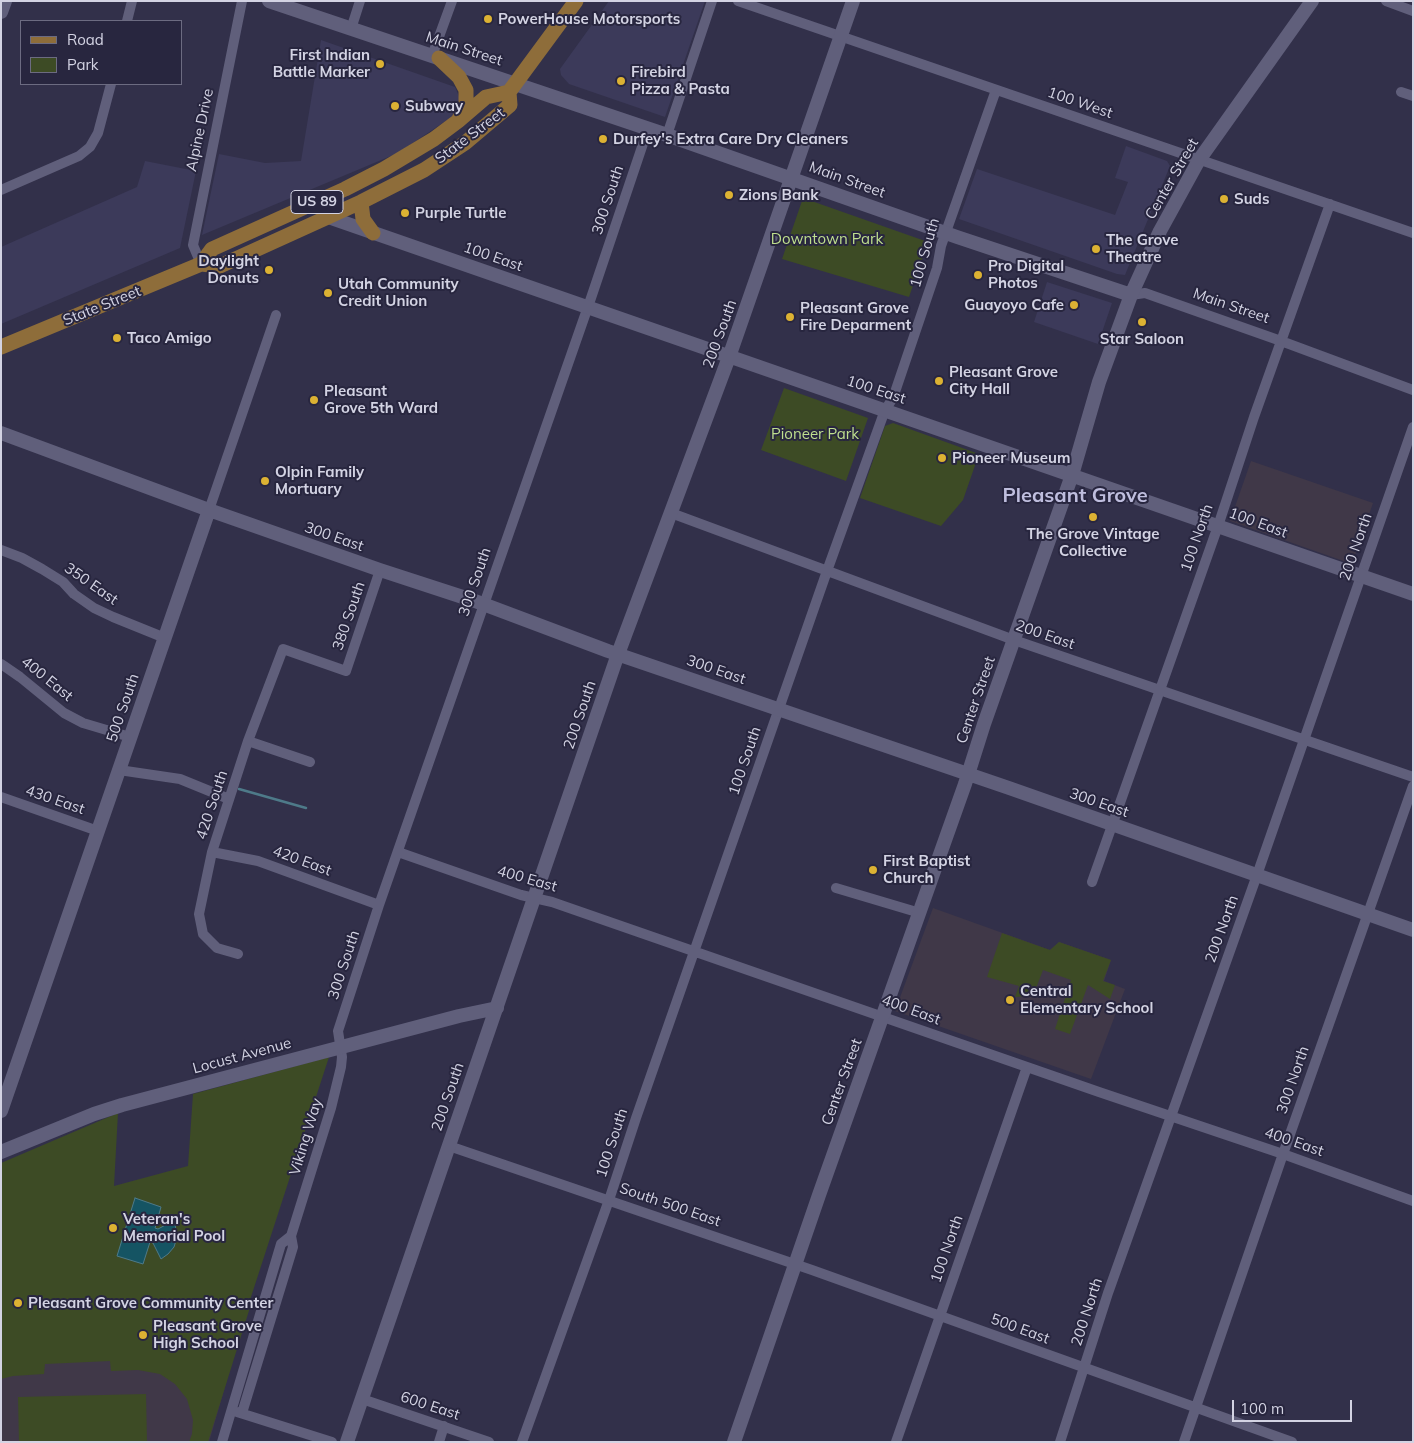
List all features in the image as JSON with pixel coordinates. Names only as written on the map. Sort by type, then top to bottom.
[{"type":"main road","name":"State Street","points":[[1,347],[201,264],[220,266],[299,231],[326,213],[361,202],[424,170],[465,143],[510,105],[513,88],[576,1]]},
{"type":"main road","points":[[435,57],[458,77],[466,90],[466,105],[458,121]]},
{"type":"main road","name":"State Street","points":[[201,264],[212,248],[345,189],[406,158],[458,121],[486,97],[513,88]]},
{"type":"main road","points":[[232,240],[249,240],[326,213],[388,178],[406,158]]},
{"type":"main road","points":[[361,202],[363,219],[373,232]]},
{"type":"street","points":[[1,12],[5,1]]},
{"type":"street","points":[[127,20],[132,1]]},
{"type":"street","name":"Alpine Drive","points":[[201,264],[193,244],[242,1]]},
{"type":"street","name":"Main Street","points":[[269,1],[435,57],[513,88],[668,135],[1131,295],[1145,293],[1413,390]]},
{"type":"street","points":[[351,29],[360,1]]},
{"type":"street","points":[[435,57],[452,1]]},
{"type":"street","points":[[668,135],[712,1]]},
{"type":"street","name":"100 West","points":[[738,1],[1413,233]]},
{"type":"street","name":"200 South","points":[[347,1442],[618,654],[730,357],[853,1]]},
{"type":"street","name":"Center Street","points":[[734,1442],[1072,475],[1099,382],[1131,295],[1160,231],[1200,160],[1312,1]]},
{"type":"street","points":[[1386,1],[1413,11]]},
{"type":"street","points":[[1,190],[79,156],[90,147],[98,133],[111,85]]},
{"type":"street","name":"100 South","points":[[522,1442],[609,1200],[827,571],[885,410],[893,398],[914,339],[937,268],[945,232],[996,90]]},
{"type":"street","points":[[1401,92],[1413,96]]},
{"type":"street","name":"300 South","points":[[340,1046],[338,1030],[379,905],[588,307],[648,129]]},
{"type":"street","name":"100 North","points":[[1092,882],[1330,204]]},
{"type":"street","name":"100 East","points":[[326,213],[373,232],[1413,594]]},
{"type":"street","name":"500 South","points":[[1,1111],[276,316]]},
{"type":"street","name":"200 North","points":[[1060,1442],[1108,1293],[1257,875],[1413,427]]},
{"type":"street","name":"300 East","points":[[6,435],[209,510],[483,604],[618,654],[1413,930]]},
{"type":"street","name":"200 East","points":[[671,513],[1014,640],[1413,776]]},
{"type":"street","name":"350 East","points":[[1,550],[42,568],[63,582],[74,594],[94,608],[165,638]]},
{"type":"street","name":"380 South","points":[[283,649],[346,671],[380,570]]},
{"type":"street","name":"420 South","points":[[238,954],[217,948],[203,934],[199,914],[212,852],[248,741],[283,649]]},
{"type":"street","name":"400 East","points":[[1,664],[64,713],[83,722],[130,737]]},
{"type":"street","points":[[248,741],[310,762]]},
{"type":"street","points":[[119,770],[180,779],[229,800]]},
{"type":"street","name":"300 North","points":[[1184,1442],[1413,786]]},
{"type":"street","name":"430 East","points":[[1,798],[98,831]]},
{"type":"street","name":"420 East","points":[[212,852],[258,860],[379,905]]},
{"type":"street","name":"400 East","points":[[398,852],[534,898],[552,902],[1171,1117],[1283,1154],[1413,1201]]},
{"type":"street","points":[[836,888],[920,913]]},
{"type":"street","name":"Locust Avenue","points":[[1,1152],[94,1114],[122,1105],[340,1046],[497,1008]]},
{"type":"street","name":"Viking Way","points":[[242,1413],[293,1247],[292,1236],[337,1083],[341,1066],[340,1046]]},
{"type":"street","name":"100 North","points":[[896,1442],[1027,1067]]},
{"type":"street","name":"South 500 East","points":[[449,1146],[795,1264]]},
{"type":"street","name":"Viking Way","points":[[222,1442],[282,1244],[292,1236]]},
{"type":"street","name":"500 East","points":[[795,1264],[1292,1442]]},
{"type":"street","name":"600 East","points":[[362,1399],[489,1442]]},
{"type":"street","points":[[232,1410],[332,1442]]},
{"type":"street","points":[[439,1442],[444,1426]]},
{"type":"shaded area","points":[[609,1],[705,1],[665,117],[569,84],[561,75],[560,69]]},
{"type":"shaded area","points":[[321,40],[455,87],[461,101],[456,114],[398,153],[202,235],[219,154],[265,163],[301,161]]},
{"type":"shaded area","points":[[1126,146],[1167,161],[1170,166],[1125,275],[1117,274],[959,219],[977,169],[1115,215],[1128,182],[1115,178]]},
{"type":"shaded area","points":[[145,161],[196,171],[180,248],[1,324],[1,247],[137,187]]},
{"type":"shaded area","points":[[1047,282],[1112,303],[1098,344],[1034,322]]},
{"type":"shaded area","points":[[1251,461],[1373,503],[1352,564],[1230,521]]},
{"type":"shaded area","name":"Central Elementary School","points":[[933,908],[1050,950],[1059,942],[1111,960],[1104,981],[1125,989],[1091,1079],[895,1011]]},
{"type":"shaded area","name":"Pleasant Grove High School","points":[[52,1251],[248,1308],[209,1442],[1,1442],[1,1362]]},
{"type":"green space","name":"Downtown Park","points":[[803,198],[928,242],[909,297],[782,259]]},
{"type":"green space","name":"Pioneer Park","points":[[784,388],[868,418],[846,481],[761,450]]},
{"type":"green space","name":"Pioneer Park","points":[[893,423],[979,454],[963,500],[941,526],[860,498],[885,426]]},
{"type":"green space","points":[[1002,933],[1050,950],[1059,942],[1111,960],[1103,981],[1115,985],[1110,999],[1088,985],[1070,1034],[1055,1029],[1071,980],[1043,970],[1033,996],[1015,997],[1019,986],[987,977]]},
{"type":"green space","points":[[329,1057],[250,1300],[252,1301],[208,1442],[189,1442],[192,1434],[193,1420],[187,1399],[175,1384],[160,1374],[138,1370],[111,1371],[110,1361],[45,1364],[44,1374],[13,1376],[1,1379],[1,1163],[118,1113],[114,1186],[188,1166],[193,1094]]},
{"type":"green space","points":[[146,1394],[147,1442],[19,1442],[18,1397]]},
{"type":"water","points":[[135,1198],[161,1207],[155,1228],[158,1229],[173,1221],[177,1237],[174,1247],[161,1259],[153,1243],[150,1242],[143,1264],[117,1256]]},
{"type":"waterway","points":[[239,789],[306,808]]},
{"type":"place","name":"PowerHouse Motorsports","points":[[488,19]]},
{"type":"place","name":"First Indian Battle Marker","points":[[380,64]]},
{"type":"place","name":"Firebird Pizza & Pasta","points":[[621,81]]},
{"type":"place","name":"Subway","points":[[395,106]]},
{"type":"place","name":"Durfey's Extra Care Dry Cleaners","points":[[603,139]]},
{"type":"place","name":"Zions Bank","points":[[729,195]]},
{"type":"place","name":"Suds","points":[[1224,199]]},
{"type":"place","name":"Purple Turtle","points":[[405,213]]},
{"type":"place","name":"The Grove Theatre","points":[[1096,249]]},
{"type":"place","name":"Daylight Donuts","points":[[269,270]]},
{"type":"place","name":"Pro Digital Photos","points":[[978,275]]},
{"type":"place","name":"Utah Community Credit Union","points":[[328,293]]},
{"type":"place","name":"Guayoyo Cafe","points":[[1074,305]]},
{"type":"place","name":"Pleasant Grove Fire Deparment","points":[[790,317]]},
{"type":"place","name":"Star Saloon","points":[[1142,322]]},
{"type":"place","name":"Taco Amigo","points":[[117,338]]},
{"type":"place","name":"Pleasant Grove City Hall","points":[[939,381]]},
{"type":"place","name":"Pleasant Grove 5th Ward","points":[[314,400]]},
{"type":"place","name":"Pioneer Museum","points":[[942,458]]},
{"type":"place","name":"Olpin Family Mortuary","points":[[265,481]]},
{"type":"place","name":"The Grove Vintage Collective","points":[[1093,517]]},
{"type":"place","name":"First Baptist Church","points":[[873,870]]},
{"type":"place","name":"Central Elementary School","points":[[1010,1000]]},
{"type":"place","name":"Veteran's Memorial Pool","points":[[113,1228]]},
{"type":"place","name":"Pleasant Grove Community Center","points":[[18,1303]]},
{"type":"place","name":"Pleasant Grove High School","points":[[143,1335]]},
{"type":"district","name":"Pleasant Grove","points":[[1075,496]]}]
